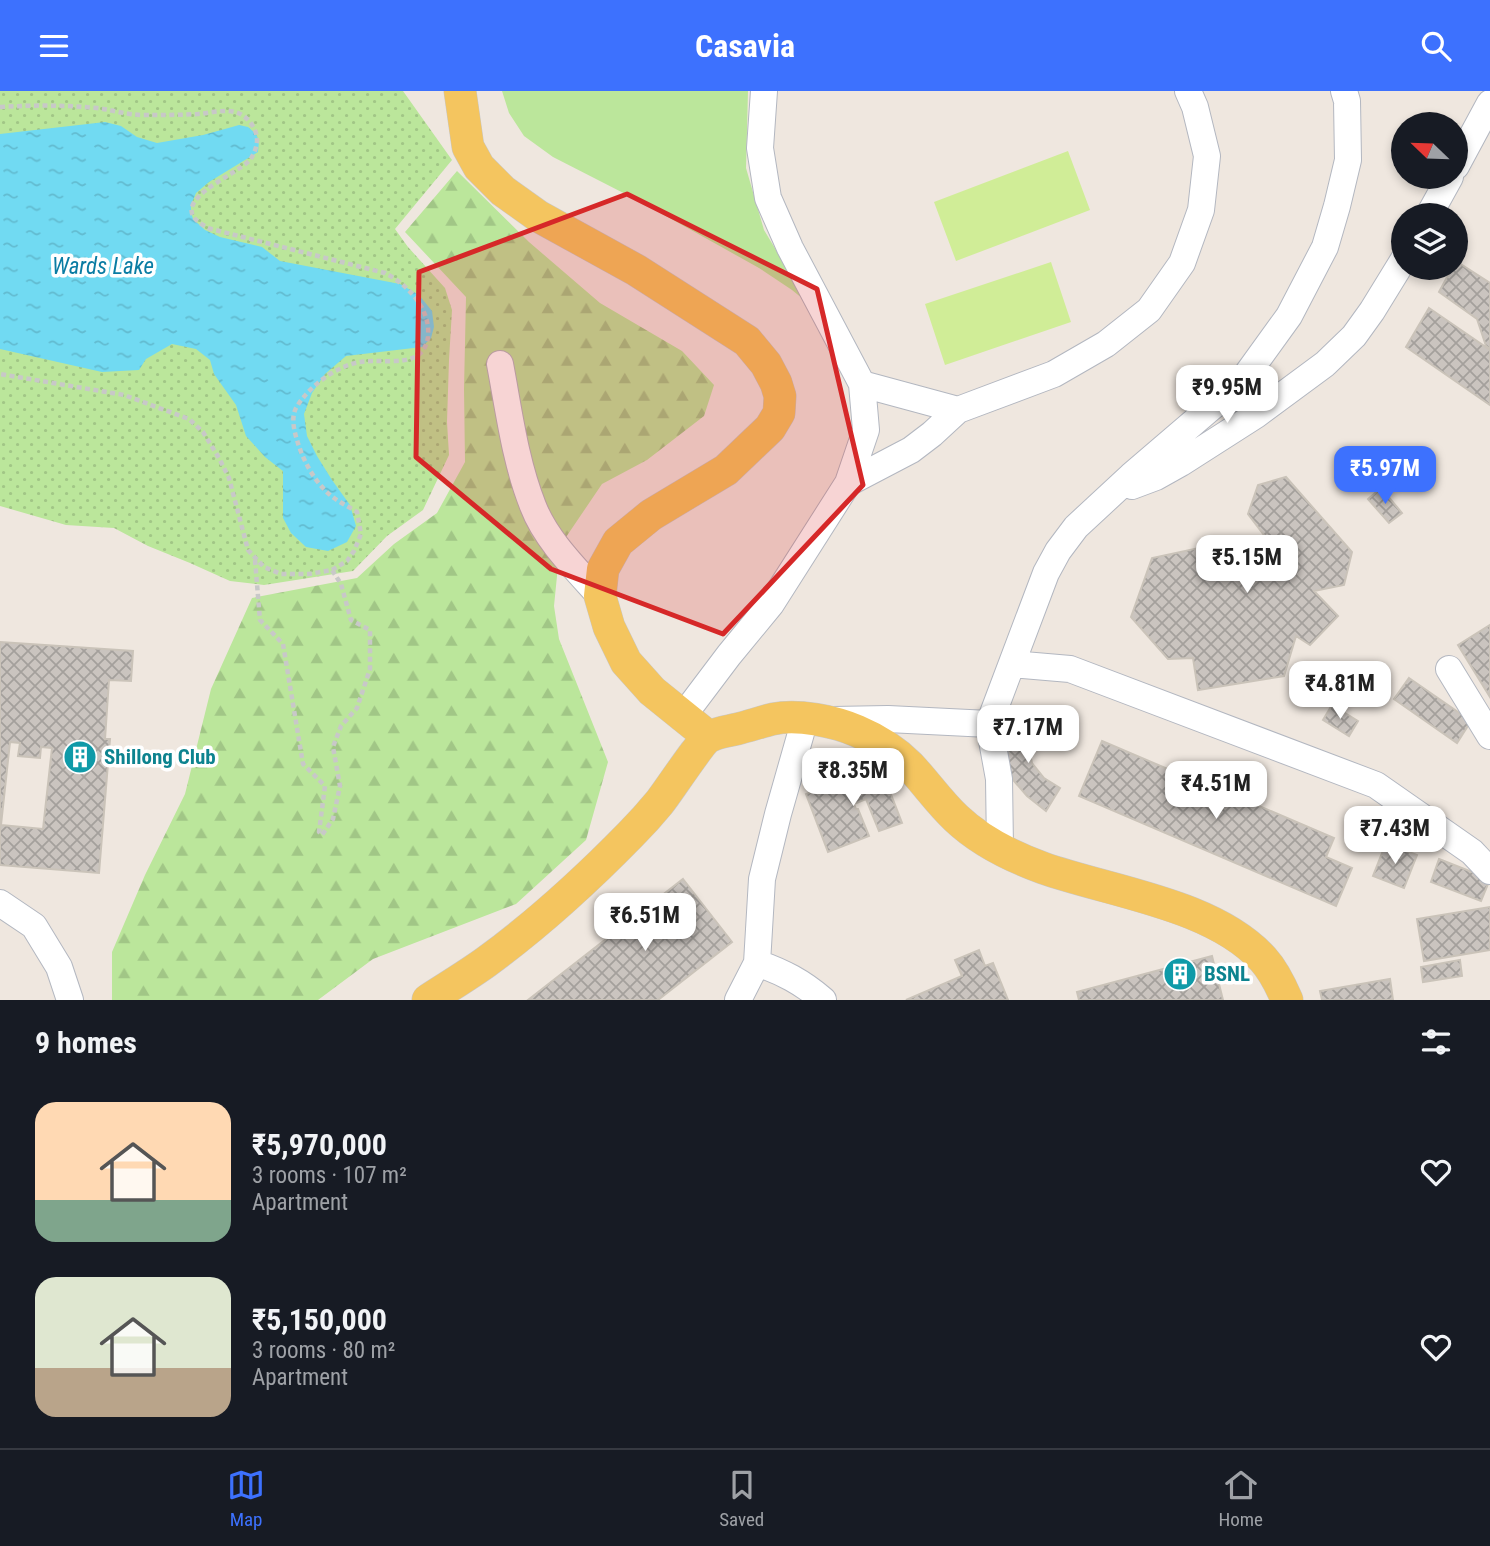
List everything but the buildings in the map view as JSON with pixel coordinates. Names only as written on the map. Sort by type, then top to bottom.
[{"type":"main road","points":[[460,91],[468,147],[479,167],[503,191],[538,216],[636,270],[747,341],[776,383],[780,396],[779,413],[770,428],[726,470],[651,515],[618,542],[603,569],[600,596],[609,627],[626,662],[652,691],[709,737]]},
{"type":"main road","points":[[429,1000],[485,963],[591,873],[659,802],[709,737],[775,719],[811,719],[848,727],[892,750],[909,765],[957,820],[1000,848],[1045,868],[1136,894],[1186,912],[1229,932],[1264,960],[1277,978],[1287,1000]]},
{"type":"street","points":[[683,716],[771,604],[848,483],[866,430],[862,384],[790,249],[768,198],[760,148],[764,91]]},
{"type":"street","points":[[848,483],[911,450],[958,410],[1054,374],[1106,344],[1149,310],[1182,263],[1201,210],[1207,156],[1195,107],[1188,91]]},
{"type":"street","points":[[1000,848],[999,779],[989,724],[1046,573],[1076,527],[1242,381],[1289,316],[1325,247],[1337,206],[1348,160],[1347,101],[1344,91]]},
{"type":"street","points":[[1468,144],[1490,103]]},
{"type":"street","points":[[1097,507],[1132,486],[1181,463],[1256,415],[1325,364],[1360,328],[1391,280]]},
{"type":"street","points":[[500,364],[517,454],[533,507],[556,546],[600,596]]},
{"type":"street","points":[[862,384],[958,410]]},
{"type":"street","points":[[1012,664],[1070,669],[1376,785],[1484,866]]},
{"type":"street","points":[[1449,669],[1490,736]]},
{"type":"street","points":[[738,1000],[757,963],[762,879],[778,814],[811,719],[888,719],[989,724]]},
{"type":"street","points":[[0,903],[34,926],[59,967],[70,1000]]},
{"type":"street","points":[[757,963],[780,971],[806,985],[823,1000]]},
{"type":"path","points":[[0,107],[48,104],[105,109],[127,115],[236,112],[252,125],[256,134],[256,149],[250,160],[196,198],[192,209],[195,220],[211,229],[394,278],[425,313],[428,333],[426,346],[418,356],[397,361],[360,362],[345,366],[332,372],[312,389],[296,408],[293,427],[301,453],[313,476],[332,497],[357,512],[361,534],[347,561],[332,570],[309,574],[281,574],[264,567],[248,550],[229,478],[203,432],[189,419],[124,395],[0,374]]},
{"type":"path","points":[[255,559],[260,620],[283,644],[303,764],[325,786],[319,832],[322,835],[333,819],[340,786],[333,747],[341,726],[357,708],[370,669],[370,630],[351,620],[341,584],[332,570]]},
{"type":"highlighted area","points":[[627,194],[817,289],[863,485],[723,634],[551,569],[416,457],[419,272]]},
{"type":"green space","points":[[0,91],[403,91],[452,160],[395,229],[445,288],[452,310],[447,422],[449,455],[423,510],[387,536],[353,571],[264,585],[230,581],[148,546],[114,528],[66,525],[0,506]]},
{"type":"green space","points":[[502,91],[748,91],[746,168],[764,230],[808,303],[759,268],[641,202],[553,157],[524,136],[509,113]]},
{"type":"green space","points":[[1068,151],[1090,210],[956,261],[934,202]]},
{"type":"green space","points":[[457,171],[529,242],[600,303],[682,351],[714,385],[704,416],[647,460],[602,484],[560,546],[554,606],[559,639],[608,762],[586,840],[516,904],[373,959],[318,1000],[112,1000],[112,952],[145,875],[185,794],[211,689],[252,598],[357,578],[394,544],[437,513],[465,462],[466,297],[405,232]]},
{"type":"green space","points":[[1051,262],[1071,322],[945,365],[925,304]]},
{"type":"water","name":"Wards Lake","points":[[105,122],[121,126],[137,137],[157,143],[239,125],[248,127],[259,141],[258,152],[196,193],[191,205],[193,219],[205,230],[220,237],[262,247],[280,261],[400,284],[419,295],[432,311],[434,327],[431,338],[422,347],[346,356],[325,374],[312,393],[304,414],[307,436],[317,456],[350,505],[356,526],[347,542],[328,551],[306,547],[291,533],[283,518],[283,471],[265,457],[246,436],[236,405],[214,374],[210,360],[196,349],[172,344],[146,359],[139,370],[102,372],[0,349],[0,134]]},
{"type":"place","name":"Shillong Club","points":[[80,757]]},
{"type":"place","name":"BSNL","points":[[1180,974]]}]
